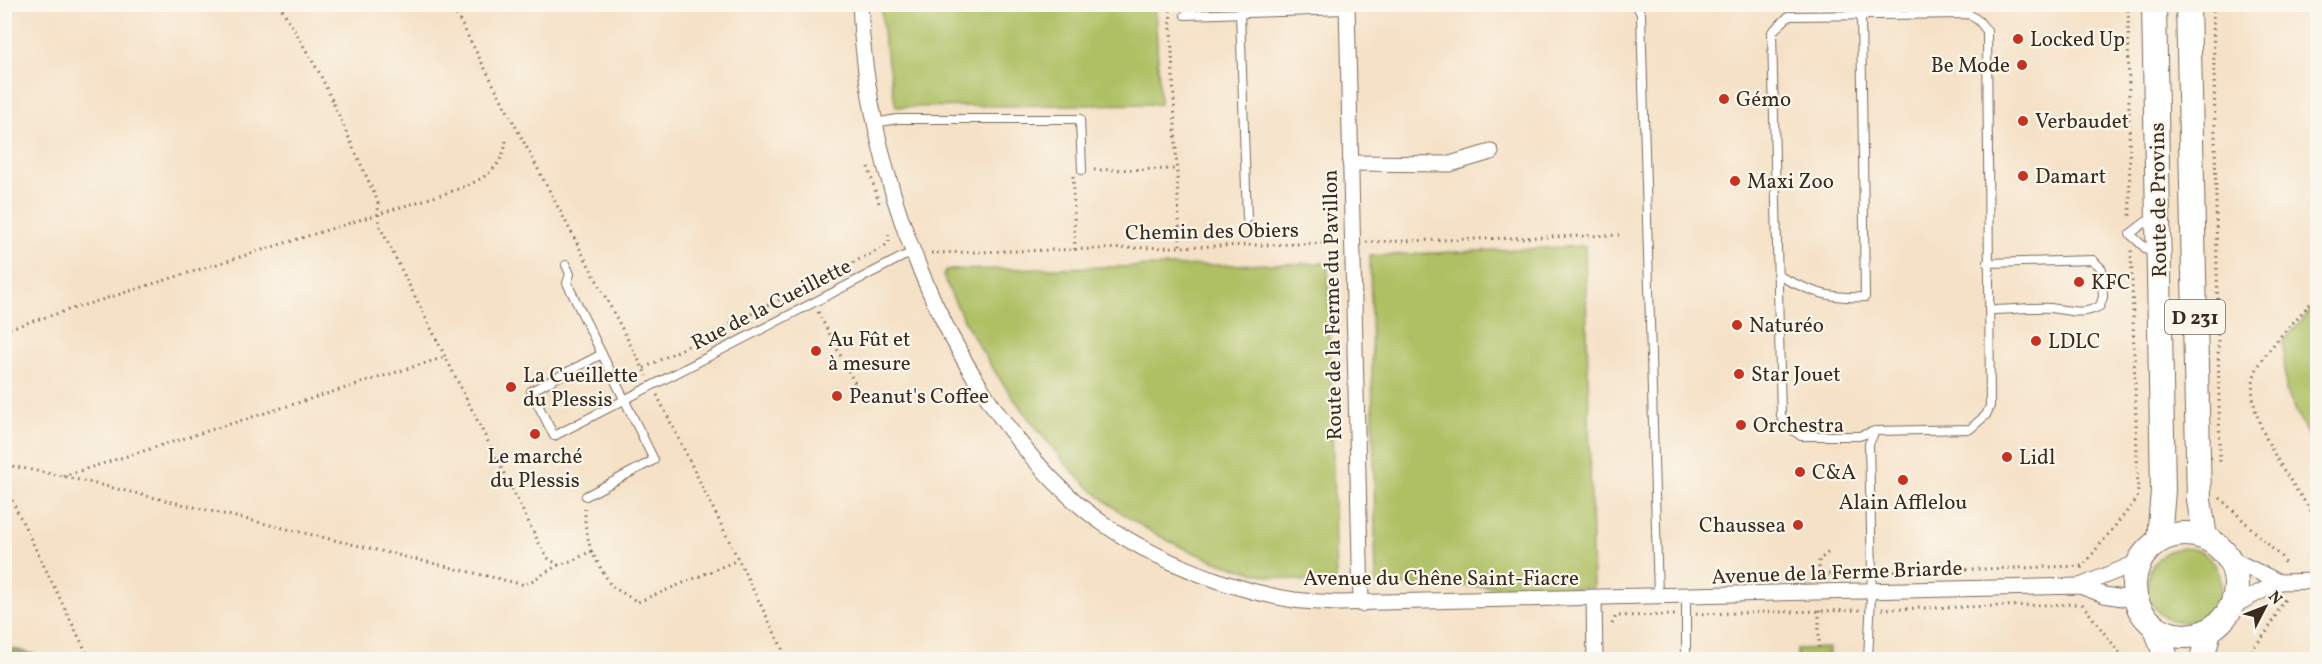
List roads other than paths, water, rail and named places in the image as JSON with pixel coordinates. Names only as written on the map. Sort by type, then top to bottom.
[{"type":"main road","name":"Route de Provins","points":[[2154,4],[2163,490],[2159,540]]},
{"type":"main road","points":[[2173,4],[2175,65],[2189,97]]},
{"type":"main road","name":"Route de Provins","points":[[2188,4],[2199,500],[2205,537]]},
{"type":"main road","points":[[2156,626],[2176,635],[2197,635],[2210,630],[2233,606],[2237,590],[2235,569],[2227,557],[2205,537],[2182,533],[2159,540],[2146,552],[2133,585],[2135,600],[2156,626],[2167,660]]},
{"type":"main road","points":[[2202,660],[2210,630]]},
{"type":"street","name":"Avenue du Chêne Saint-Fiacre","points":[[860,4],[866,80],[875,123],[902,222],[922,253],[937,307],[970,370],[993,406],[1030,455],[1068,495],[1133,542],[1230,585],[1294,600],[1361,604],[1594,598]]},
{"type":"street","name":"Route de la Ferme du Pavillon","points":[[1347,7],[1361,604]]},
{"type":"street","points":[[1350,163],[1450,164],[1491,152]]},
{"type":"street","points":[[2227,557],[2280,582]]},
{"type":"street","name":"Avenue de la Ferme Briarde","points":[[1594,598],[2080,586],[2141,561]]},
{"type":"street","points":[[2233,606],[2280,582],[2318,581]]},
{"type":"street","name":"Avenue de la Ferme Briarde","points":[[2080,586],[2104,595],[2135,600]]},
{"type":"street","points":[[1594,598],[1595,660]]},
{"type":"lane","points":[[1636,4],[1641,14],[1642,25],[1658,597]]},
{"type":"lane","points":[[1185,15],[1347,7]]},
{"type":"lane","points":[[1240,12],[1247,219]]},
{"type":"lane","points":[[1969,14],[1987,31],[1986,136],[1990,238],[1987,262],[1990,406],[1979,424],[1970,429],[1875,431],[1860,436],[1812,437],[1801,436],[1785,424],[1781,416],[1778,372],[1772,32],[1789,16],[1861,15],[1969,14]]},
{"type":"lane","points":[[1777,275],[1810,292],[1840,299],[1865,297],[1861,15]]},
{"type":"lane","points":[[875,123],[897,119],[1080,118],[1082,170]]},
{"type":"lane","name":"Rue de la Cueillette","points":[[602,354],[531,391],[554,436],[904,256],[922,253]]},
{"type":"lane","points":[[1987,262],[2093,260],[2102,269],[2103,297],[2100,306],[2090,311],[2068,312],[2051,308],[1989,310]]},
{"type":"lane","points":[[566,265],[570,274],[567,283],[654,460],[586,496]]},
{"type":"lane","points":[[1868,660],[1872,592],[1869,444],[1875,431]]},
{"type":"lane","points":[[1686,597],[1686,660]]},
{"type":"place","name":"Locked Up","points":[[2018,39]]},
{"type":"place","name":"Be Mode","points":[[2022,65]]},
{"type":"place","name":"Gémo","points":[[1724,99]]},
{"type":"place","name":"Verbaudet","points":[[2023,121]]},
{"type":"place","name":"Damart","points":[[2023,176]]},
{"type":"place","name":"Maxi Zoo","points":[[1735,181]]},
{"type":"place","name":"KFC","points":[[2079,282]]},
{"type":"place","name":"Naturéo","points":[[1737,325]]},
{"type":"place","name":"LDLC","points":[[2036,341]]},
{"type":"place","name":"Au Fût et à mesure","points":[[816,351]]},
{"type":"place","name":"Star Jouet","points":[[1739,374]]},
{"type":"place","name":"La Cueillette du Plessis","points":[[511,387]]},
{"type":"place","name":"Peanut's Coffee","points":[[837,396]]},
{"type":"place","name":"Orchestra","points":[[1741,425]]},
{"type":"place","name":"Le marché du Plessis","points":[[535,434]]},
{"type":"place","name":"Lidl","points":[[2007,457]]},
{"type":"place","name":"C&A","points":[[1800,472]]},
{"type":"place","name":"Alain Afflelou","points":[[1903,480]]},
{"type":"place","name":"Chaussea","points":[[1798,525]]}]
